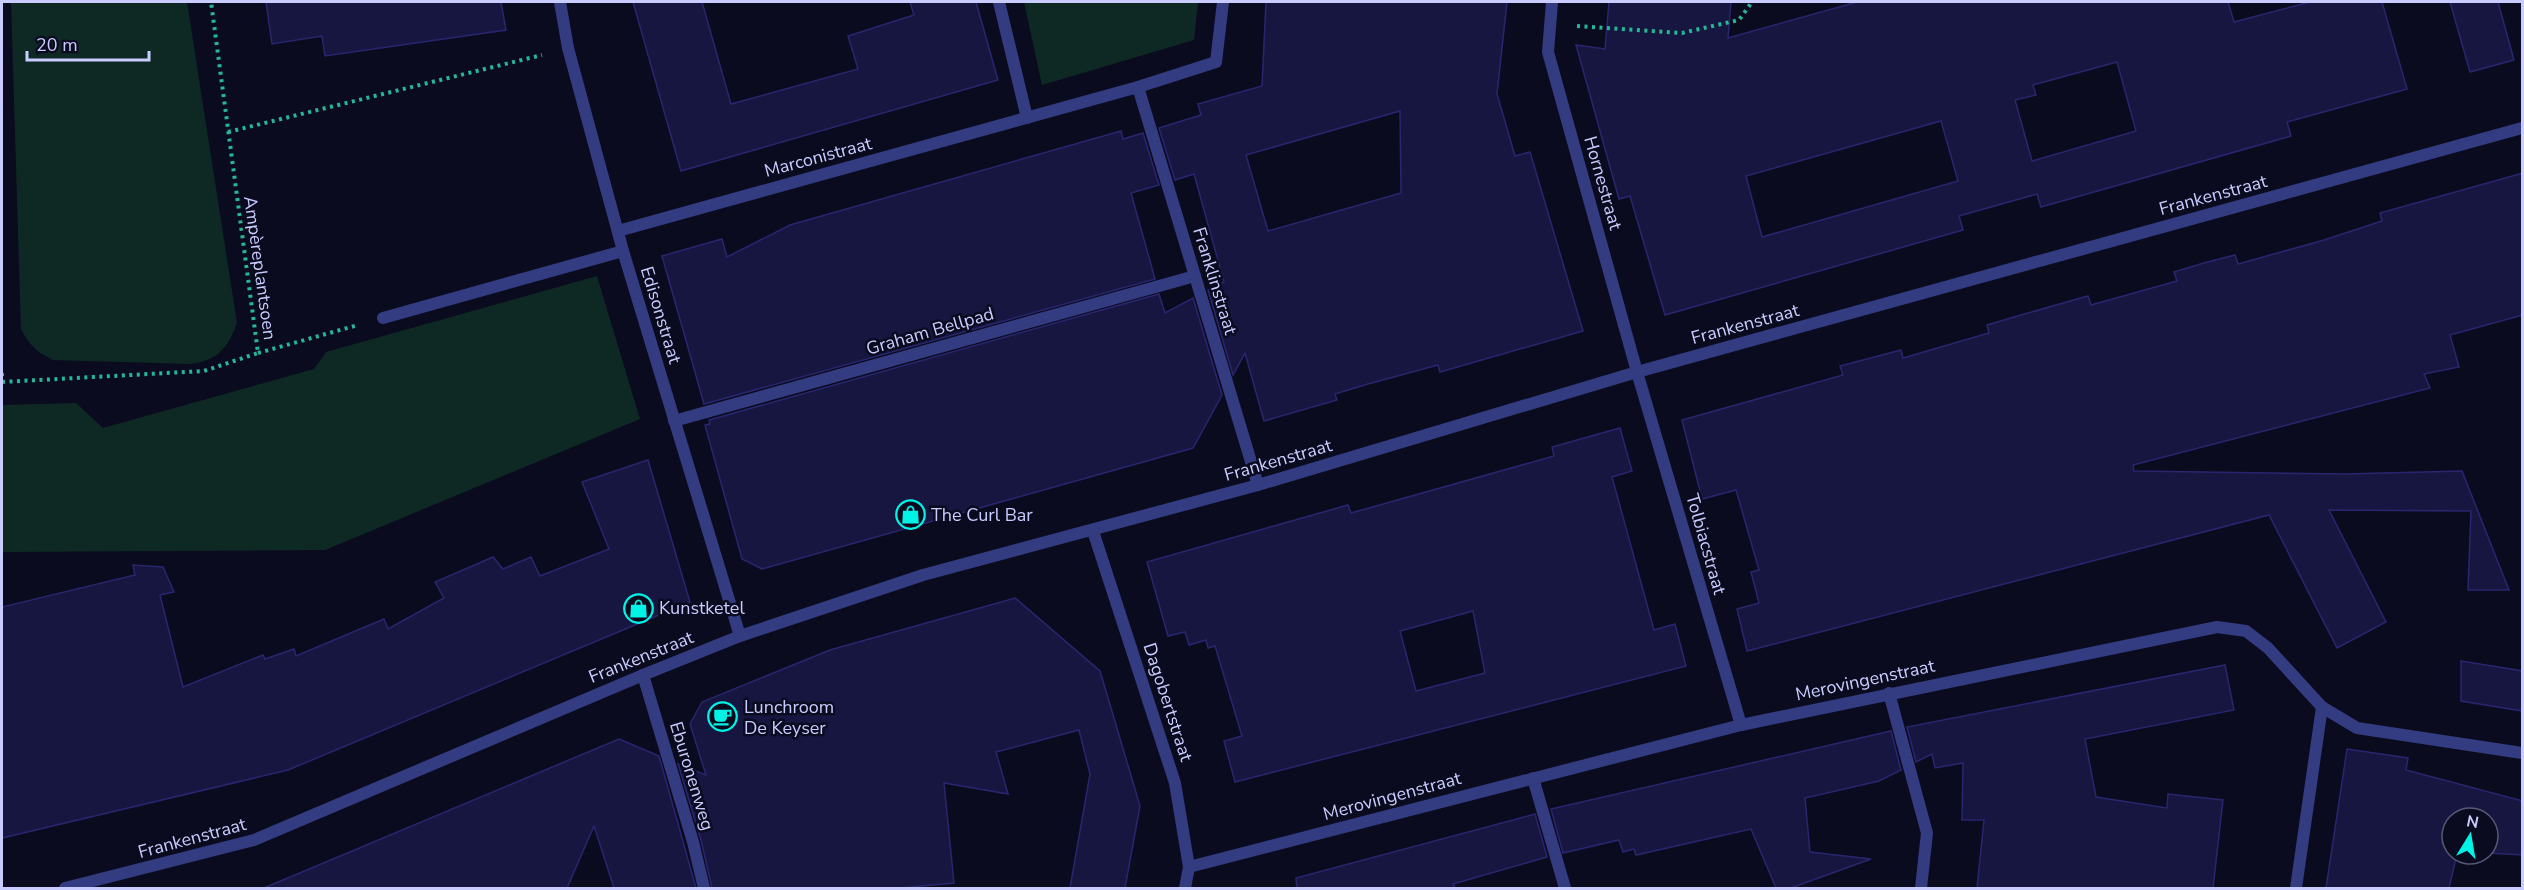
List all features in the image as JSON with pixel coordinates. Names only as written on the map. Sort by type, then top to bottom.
[{"type":"street","name":"Edisonstraat","points":[[560,2],[568,48],[623,251],[740,636]]},
{"type":"street","points":[[999,2],[1027,118]]},
{"type":"street","name":"Marconistraat","points":[[618,231],[1138,87],[1216,62],[1223,2]]},
{"type":"street","name":"Hornestraat","points":[[1552,2],[1548,52],[1637,372]]},
{"type":"street","name":"Franklinstraat","points":[[1138,87],[1258,485]]},
{"type":"street","name":"Frankenstraat","points":[[65,888],[254,840],[740,636],[923,575],[1258,485],[1637,372],[2523,128]]},
{"type":"street","points":[[383,318],[623,251]]},
{"type":"street","name":"Graham Bellpad","points":[[674,421],[1195,276]]},
{"type":"street","name":"Tolbiacstraat","points":[[1637,372],[1741,725]]},
{"type":"street","name":"Dagobertstraat","points":[[1093,531],[1175,783],[1189,867],[1185,888]]},
{"type":"street","name":"Merovingenstraat","points":[[1189,867],[1741,725],[2217,627],[2246,632],[2268,648],[2322,707],[2357,728],[2523,753]]},
{"type":"street","name":"Eburonenweg","points":[[643,675],[693,842],[704,888]]},
{"type":"street","points":[[1888,693],[1927,833],[1921,888]]},
{"type":"street","points":[[2296,888],[2322,707]]},
{"type":"street","points":[[1533,778],[1565,888]]},
{"type":"path","name":"Ampèreplantsoen","points":[[2,382],[204,371],[258,353],[211,2]]},
{"type":"path","points":[[1550,24],[1682,33],[1739,20],[1752,2]]},
{"type":"path","points":[[228,132],[568,48]]},
{"type":"path","points":[[258,353],[383,318]]},
{"type":"path","points":[[2,373],[2,382]]},
{"type":"green space","points":[[11,2],[187,2],[237,323],[230,340],[220,352],[207,360],[190,364],[53,360],[34,348],[24,335],[21,329]]},
{"type":"green space","points":[[1024,2],[1198,2],[1194,40],[1042,85]]},
{"type":"green space","points":[[597,276],[640,419],[325,550],[2,552],[2,405],[76,403],[103,428],[314,369],[326,352]]},
{"type":"building","points":[[266,2],[501,2],[506,30],[325,56],[322,36],[272,44]]},
{"type":"building","points":[[633,2],[702,2],[731,104],[858,69],[848,36],[914,15],[910,2],[976,2],[998,80],[681,171]]},
{"type":"building","points":[[1266,2],[1507,2],[1497,94],[1515,156],[1530,152],[1583,331],[1440,372],[1438,365],[1368,384],[1335,394],[1337,400],[1264,421],[1245,353],[1233,375],[1208,290],[1224,282],[1194,174],[1175,180],[1159,128],[1201,115],[1198,104],[1262,86]],"holes":[[[1400,111],[1401,193],[1268,231],[1246,155]]]},
{"type":"building","points":[[1609,2],[1731,2],[1728,38],[1857,2],[2228,2],[2234,22],[2310,2],[2382,2],[2407,89],[2287,122],[2291,136],[2041,207],[2037,194],[1959,216],[1963,230],[1665,315],[1630,196],[1619,199],[1576,45],[1605,49]],"holes":[[[2117,62],[2136,131],[2032,161],[2015,100],[2036,95],[2033,85]],[[1941,121],[1958,181],[1762,237],[1746,176]]]},
{"type":"building","points":[[2450,2],[2498,2],[2514,60],[2470,72]]},
{"type":"building","points":[[1121,131],[1123,139],[1143,133],[1159,185],[1131,193],[1155,279],[704,404],[662,256],[722,239],[727,257],[790,225]]},
{"type":"building","points":[[2523,173],[2523,315],[2450,335],[2459,367],[2424,374],[2430,388],[2133,465],[2134,471],[2345,474],[2462,471],[2509,590],[2468,590],[2471,511],[2329,510],[2386,622],[2337,648],[2269,515],[1747,651],[1737,609],[1759,603],[1751,572],[1759,570],[1736,490],[1702,499],[1682,420],[1843,375],[1840,366],[1901,350],[1903,358],[1989,333],[1987,325],[2088,296],[2091,305],[2177,281],[2174,272],[2204,263],[2235,255],[2238,264],[2324,240],[2382,221],[2380,213]]},
{"type":"building","points":[[1159,294],[1165,313],[1193,298],[1222,395],[1193,448],[762,569],[742,559],[705,425],[710,424],[709,420]]},
{"type":"building","points":[[1620,428],[1632,471],[1612,477],[1654,630],[1675,624],[1686,666],[1235,782],[1224,741],[1242,736],[1215,646],[1208,648],[1206,640],[1189,645],[1185,632],[1168,636],[1147,562],[1348,505],[1351,513],[1554,456],[1552,447]],"holes":[[[1473,611],[1485,673],[1416,691],[1400,631]]]},
{"type":"building","points":[[648,460],[690,602],[288,770],[2,838],[2,607],[135,575],[133,565],[163,567],[174,592],[160,595],[183,687],[263,655],[265,659],[294,649],[296,656],[384,619],[388,629],[444,598],[435,582],[493,557],[503,569],[531,557],[540,576],[609,549],[582,482]]},
{"type":"building","points":[[1015,598],[1100,671],[1140,806],[1125,888],[1070,888],[1090,774],[1079,730],[996,752],[1008,794],[944,783],[954,883],[899,888],[712,888],[701,840],[678,764],[706,775],[690,724],[702,702],[830,650]]},
{"type":"building","points":[[2461,661],[2523,671],[2523,711],[2461,701]]},
{"type":"building","points":[[2225,665],[2234,710],[2085,739],[2096,797],[2167,808],[2168,794],[2223,800],[2213,888],[1977,888],[1984,820],[1962,820],[1963,763],[1935,768],[1932,754],[1916,762],[1907,727]]},
{"type":"building","points":[[1891,731],[1901,770],[1879,781],[1805,798],[1810,852],[1871,859],[1791,888],[1776,888],[1751,829],[1636,855],[1634,849],[1623,852],[1619,840],[1563,853],[1551,809]]},
{"type":"building","points":[[619,739],[659,756],[696,888],[614,888],[594,826],[567,888],[264,888]]},
{"type":"building","points":[[2347,749],[2408,758],[2406,770],[2523,801],[2523,855],[2500,854],[2500,806],[2440,806],[2440,866],[2454,866],[2449,888],[2326,888]]},
{"type":"building","points":[[1535,814],[1547,857],[1453,884],[1455,888],[1297,888],[1296,878]]},
{"type":"place","name":"The Curl Bar","points":[[910,515]]},
{"type":"place","name":"Kunstketel","points":[[638,608]]},
{"type":"place","name":"Lunchroom De Keyser","points":[[723,717]]}]
